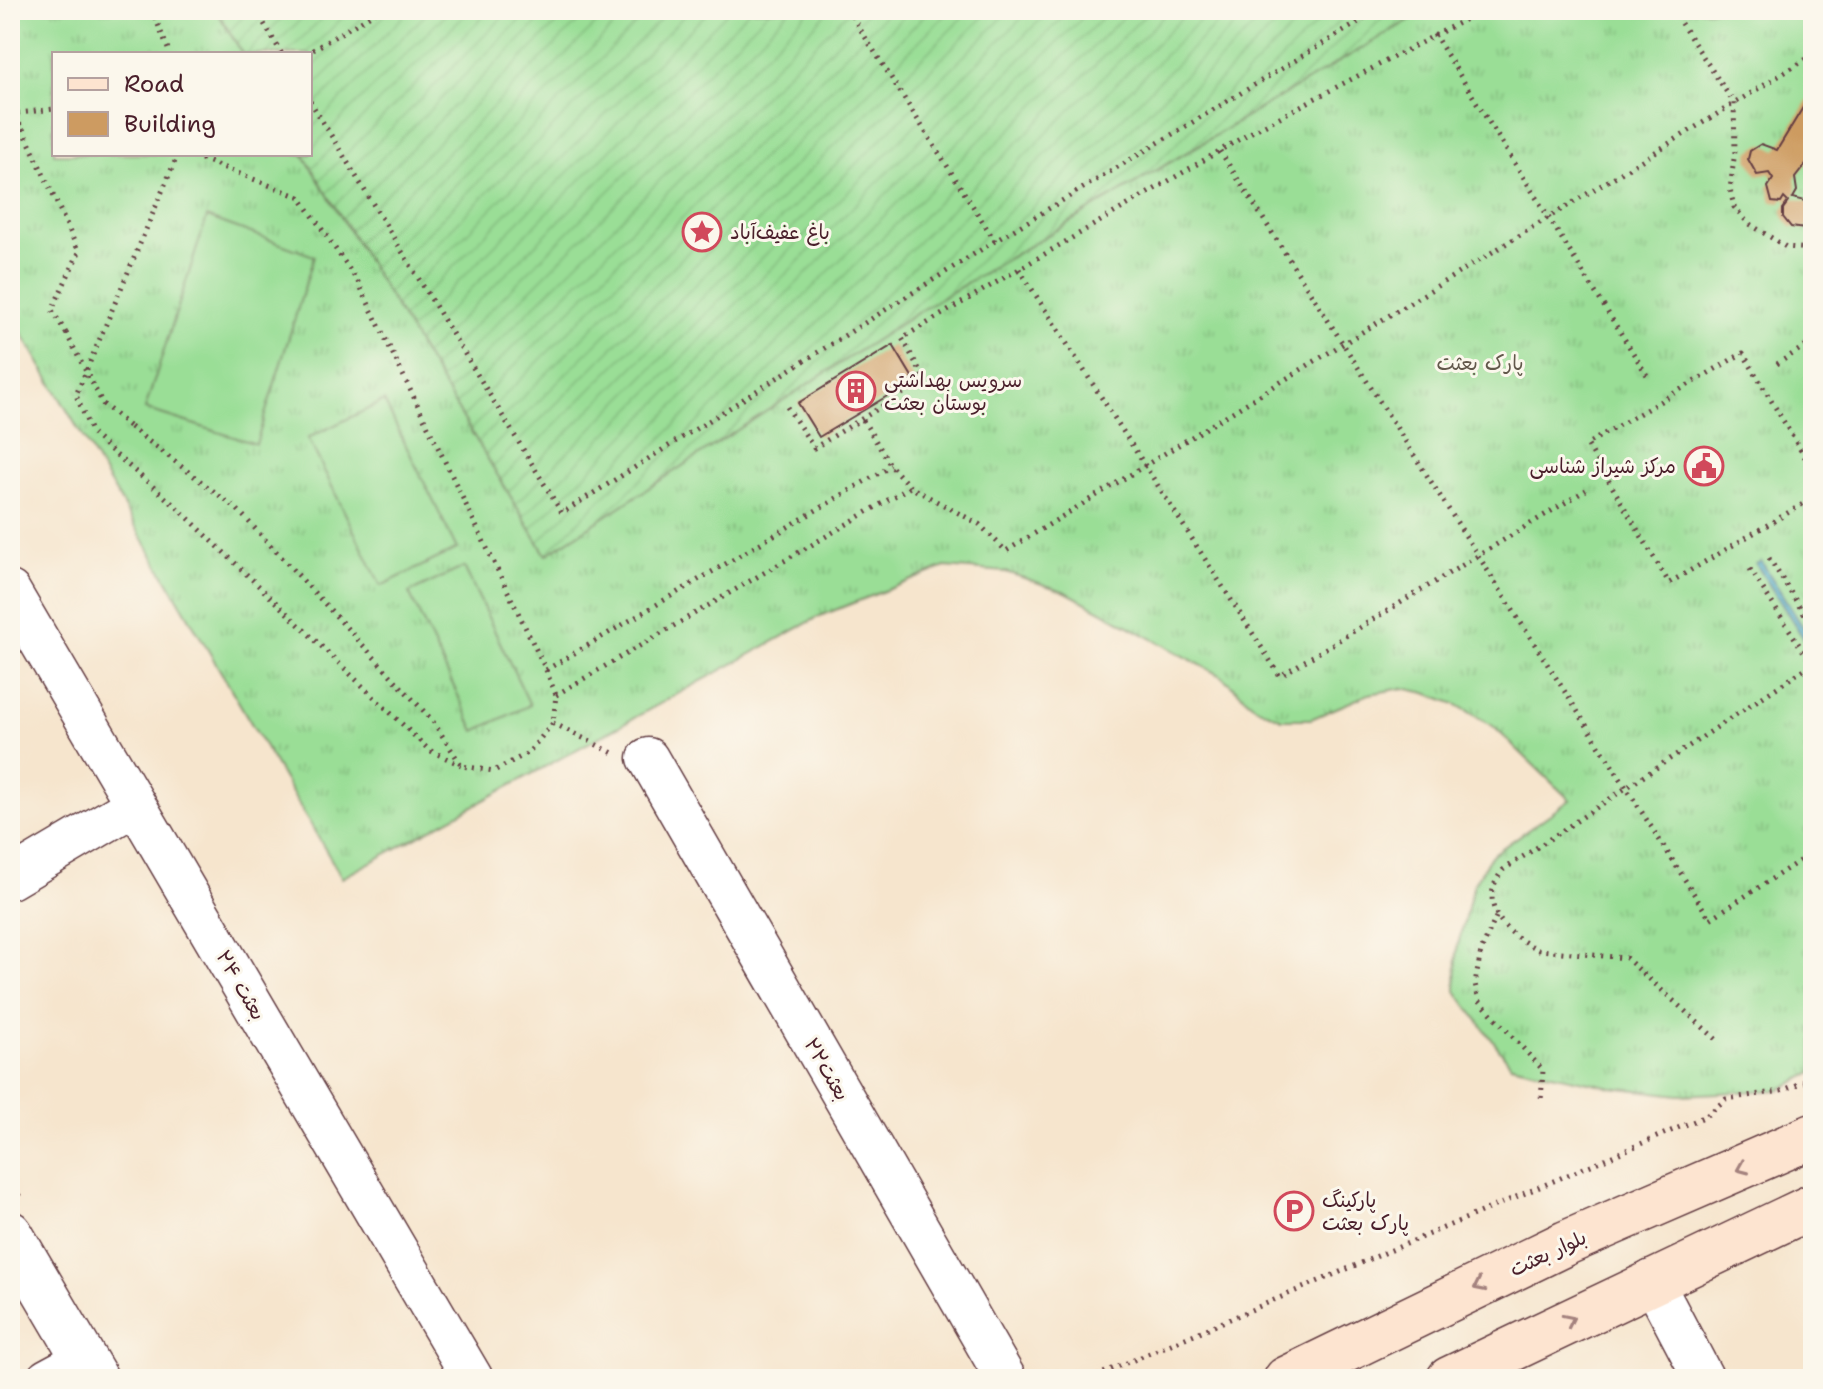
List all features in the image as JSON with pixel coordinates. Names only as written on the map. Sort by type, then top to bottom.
[{"type":"main road","name":"بلوار بعثت","points":[[1286,1379],[1566,1243],[1813,1136]]},
{"type":"main road","points":[[1449,1379],[1813,1206]]},
{"type":"street","name":"بعثت ۲۴","points":[[10,591],[473,1379]]},
{"type":"street","name":"بعثت۲۲","points":[[648,758],[1006,1379]]},
{"type":"street","points":[[10,879],[135,805]]},
{"type":"street","points":[[10,1233],[76,1372]]},
{"type":"street","points":[[1652,1280],[1704,1379]]},
{"type":"path","points":[[152,10],[169,52]]},
{"type":"path","points":[[256,10],[281,52]]},
{"type":"path","points":[[309,52],[379,10]]},
{"type":"path","points":[[848,10],[995,241]]},
{"type":"path","points":[[312,104],[562,513],[995,241],[1379,10]]},
{"type":"path","points":[[787,407],[814,448],[925,380],[902,338],[1220,151],[1483,10]]},
{"type":"path","points":[[1672,10],[1734,103],[1735,151],[1730,189],[1734,207],[1748,223],[1786,247],[1813,249]]},
{"type":"path","points":[[1434,34],[1650,380]]},
{"type":"path","points":[[863,420],[891,466],[910,487],[979,524],[1006,551],[1813,55]]},
{"type":"path","points":[[10,113],[52,109]]},
{"type":"path","points":[[10,113],[23,129],[79,252],[52,310],[103,404],[237,509],[432,720],[462,766]]},
{"type":"path","points":[[1220,151],[1710,919],[1813,852]]},
{"type":"path","points":[[177,156],[76,395],[92,434],[181,511],[429,750],[462,766],[494,771],[528,753],[553,723],[556,695],[358,282],[300,197],[193,156]]},
{"type":"path","points":[[1019,269],[1280,676],[1586,490]]},
{"type":"path","points":[[1777,364],[1813,341]]},
{"type":"path","points":[[1813,471],[1743,353],[1587,444],[1669,583],[1813,498]]},
{"type":"path","points":[[546,670],[891,466]]},
{"type":"path","points":[[556,695],[910,487]]},
{"type":"path","points":[[1769,558],[1813,628]]},
{"type":"path","points":[[1716,1039],[1626,958],[1539,950],[1526,944],[1496,917],[1491,899],[1492,883],[1503,870],[1625,786],[1812,665],[1750,569]]},
{"type":"path","points":[[553,723],[614,753],[648,758]]},
{"type":"path","points":[[1496,917],[1481,951],[1475,984],[1479,1000],[1543,1070],[1541,1101]]},
{"type":"path","points":[[1089,1379],[1706,1116],[1726,1099],[1781,1091],[1813,1078]]},
{"type":"green space","name":"پارک بعثت","points":[[10,10],[216,10],[242,52],[52,52],[52,156],[304,156],[546,554],[923,309],[1426,10],[1813,10],[1813,1073],[1778,1090],[1679,1095],[1611,1087],[1511,1065],[1456,991],[1457,949],[1474,884],[1491,856],[1570,800],[1493,726],[1455,704],[1403,688],[1369,694],[1311,719],[1282,719],[1256,707],[1221,676],[1066,592],[1006,572],[945,567],[820,616],[342,878],[10,313]]},
{"type":"green space","name":"باغ عفیف‌آباد","points":[[216,10],[1426,10],[923,309],[546,555],[304,156],[312,156],[312,52],[242,52]]},
{"type":"green space","points":[[207,217],[314,256],[256,444],[145,409]]},
{"type":"green space","points":[[384,401],[457,549],[381,586],[308,438]]},
{"type":"green space","points":[[464,567],[530,705],[475,731],[409,593]]},
{"type":"water","points":[[1761,561],[1813,643],[1813,653],[1756,564]]},
{"type":"building","points":[[1813,91],[1813,163],[1809,160],[1795,178],[1797,191],[1793,198],[1813,203],[1813,223],[1805,229],[1791,227],[1783,217],[1783,209],[1788,202],[1784,198],[1781,203],[1772,202],[1768,187],[1773,179],[1769,173],[1757,175],[1748,159],[1750,151],[1761,144],[1777,150]]},
{"type":"building","name":"سرویس بهداشتی بوستان بعثت","points":[[893,345],[914,380],[819,437],[798,403]]},
{"type":"place","name":"باغ عفیف‌آباد","points":[[702,232]]},
{"type":"place","name":"سرویس بهداشتی بوستان بعثت","points":[[856,391]]},
{"type":"place","name":"مرکز شیراز شناسی","points":[[1704,466]]},
{"type":"place","name":"پارکینگ پارک بعثت","points":[[1294,1211]]}]
